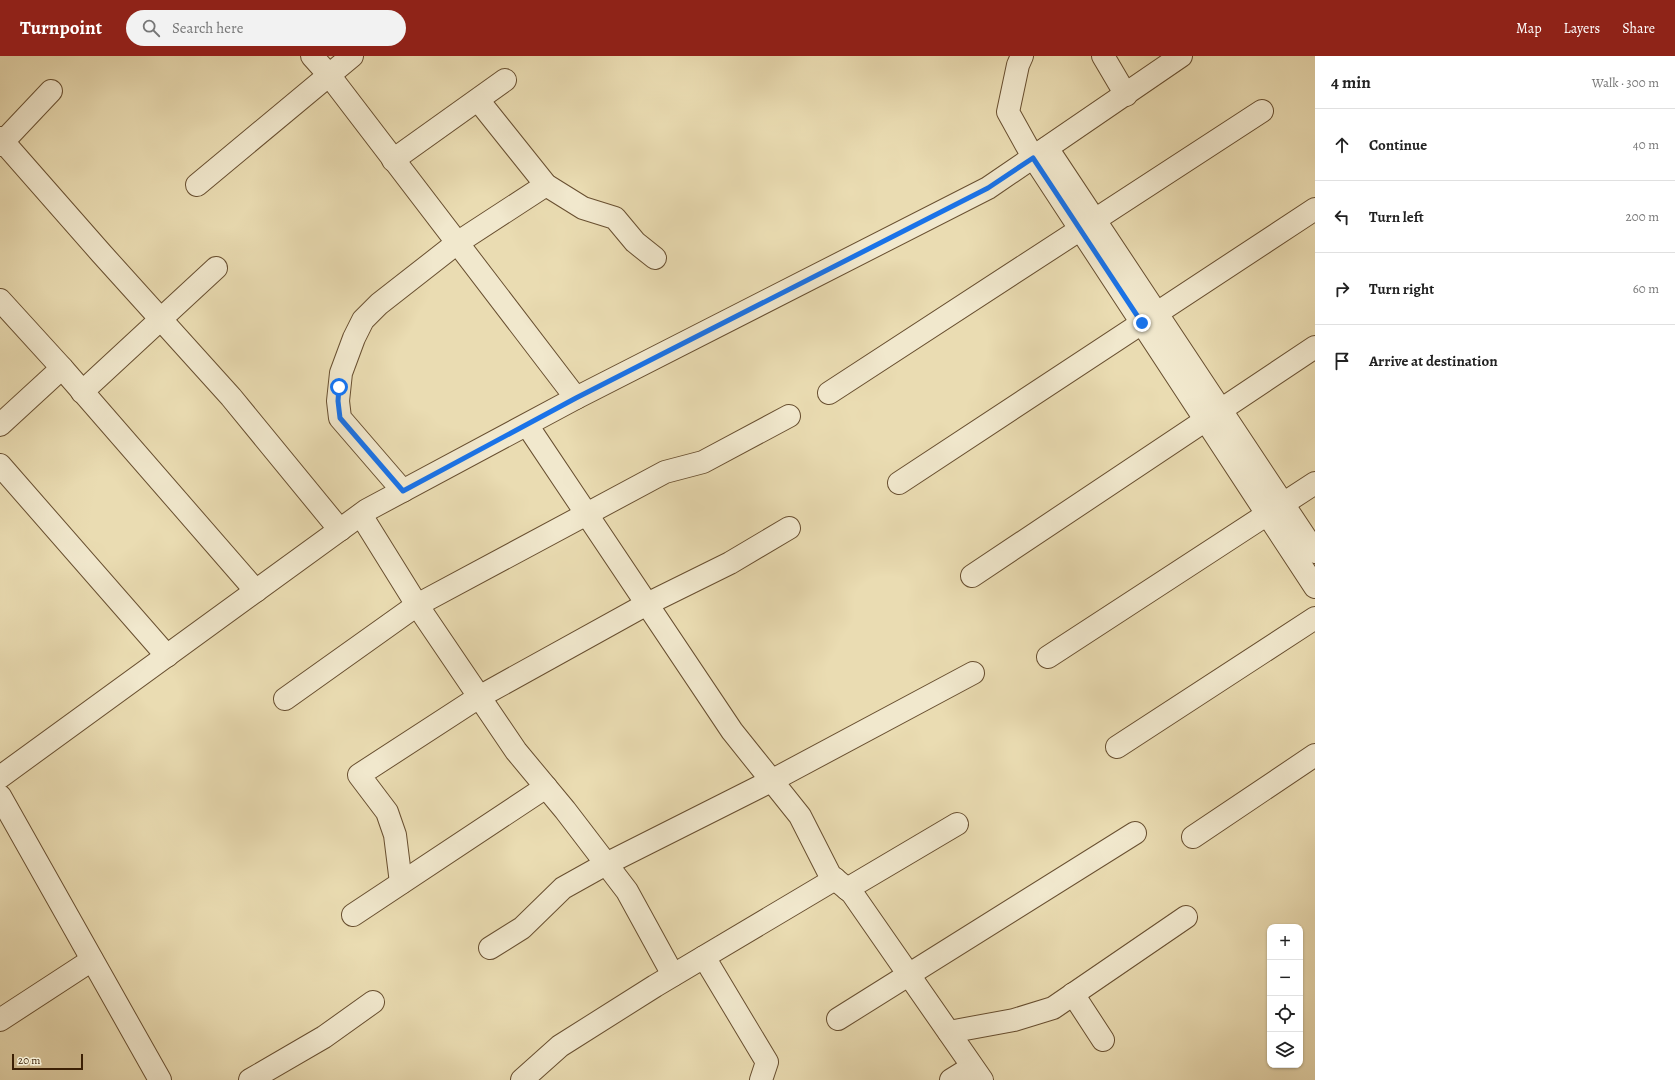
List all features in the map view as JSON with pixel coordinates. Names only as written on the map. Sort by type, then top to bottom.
[{"type":"street","points":[[312,56],[329,75],[576,398]]},
{"type":"street","points":[[197,185],[352,56]]},
{"type":"street","points":[[1022,56],[1018,65],[1008,112],[1040,153],[1275,509],[1315,587]]},
{"type":"street","points":[[1103,56],[1126,94]]},
{"type":"street","points":[[0,777],[361,515],[576,398],[988,188],[1181,56]]},
{"type":"street","points":[[393,160],[505,80]]},
{"type":"street","points":[[51,91],[1,141],[231,397],[340,530]]},
{"type":"street","points":[[478,100],[546,185],[583,208],[615,218],[635,242],[655,258]]},
{"type":"street","points":[[829,393],[1262,111]]},
{"type":"street","points":[[403,491],[340,418],[338,401],[341,372],[354,338],[363,320],[379,304],[457,243],[546,185]]},
{"type":"street","points":[[899,483],[1315,209]]},
{"type":"street","points":[[82,392],[216,268]]},
{"type":"street","points":[[0,300],[62,368],[256,591]]},
{"type":"street","points":[[972,576],[1315,347]]},
{"type":"street","points":[[0,425],[62,368]]},
{"type":"street","points":[[285,699],[417,605],[665,472],[703,462],[789,416]]},
{"type":"street","points":[[527,425],[732,731],[800,816],[830,875],[852,893],[977,1073],[951,1080]]},
{"type":"street","points":[[0,465],[167,656]]},
{"type":"street","points":[[1048,657],[1315,483]]},
{"type":"street","points":[[1275,509],[1315,552]]},
{"type":"street","points":[[361,515],[417,605],[516,751],[627,891],[673,975]]},
{"type":"street","points":[[401,883],[395,835],[387,812],[359,775],[479,697],[647,604],[730,563],[789,528]]},
{"type":"street","points":[[1117,747],[1315,618]]},
{"type":"street","points":[[490,948],[522,928],[562,888],[606,864],[771,781],[973,673]]},
{"type":"street","points":[[1194,837],[1315,755]]},
{"type":"street","points":[[353,915],[546,787]]},
{"type":"street","points":[[0,796],[160,1080]]},
{"type":"street","points":[[522,1080],[560,1046],[673,975],[841,884],[957,824]]},
{"type":"street","points":[[838,1019],[1134,833]]},
{"type":"street","points":[[949,1032],[1014,1020],[1053,1008],[1186,917]]},
{"type":"street","points":[[704,957],[767,1062],[761,1080]]},
{"type":"street","points":[[0,1020],[92,960]]},
{"type":"street","points":[[1073,994],[1104,1040]]},
{"type":"street","points":[[250,1080],[324,1037],[373,1002]]},
{"type":"route","points":[[339,387],[338,401],[340,418],[403,491],[576,398],[988,188],[1033,158],[1142,323]]}]
